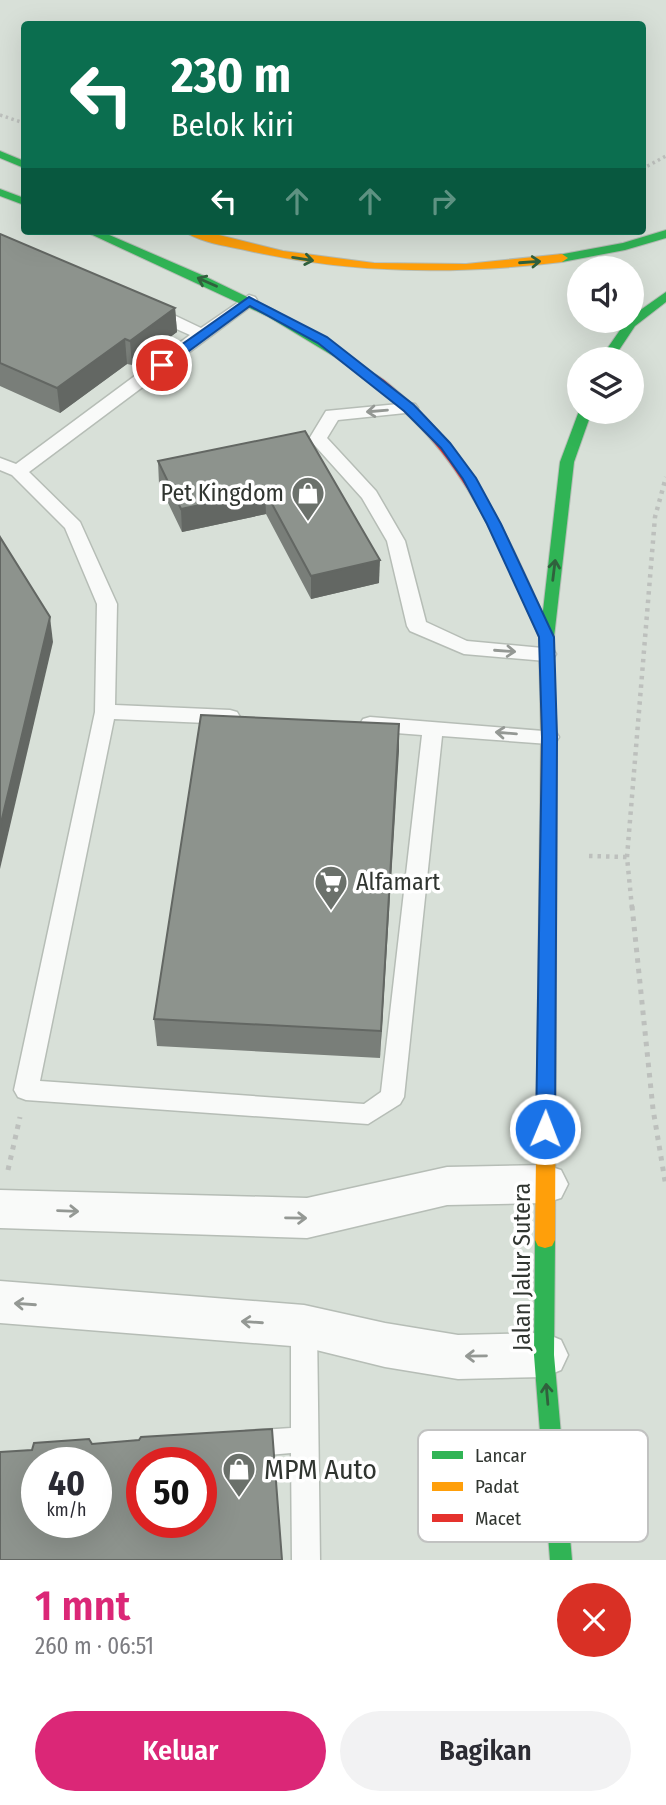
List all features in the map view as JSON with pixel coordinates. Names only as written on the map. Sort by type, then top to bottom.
[{"type":"main road","points":[[0,154],[21,164]]},
{"type":"main road","points":[[0,192],[21,201]]},
{"type":"main road","points":[[204,235],[308,261],[384,267],[456,267],[549,260],[646,241],[666,234]]},
{"type":"main road","name":"Jalan Jalur Sutera","points":[[99,235],[249,300],[322,340],[409,408],[446,446],[469,478],[494,524],[546,646]]},
{"type":"main road","points":[[612,347],[629,324],[666,296]]},
{"type":"main road","name":"Jalan Jalur Sutera","points":[[550,1430],[544,1354],[550,737],[546,646],[567,462],[581,424]]},
{"type":"main road","name":"Jalan Jalur Sutera","points":[[560,1542],[561,1560]]},
{"type":"street","points":[[3,1194],[307,1219],[447,1186],[545,1184]]},
{"type":"street","points":[[0,1302],[304,1326],[385,1345],[458,1357],[544,1354]]},
{"type":"lane","points":[[249,300],[9,467],[73,526],[107,604],[105,712],[26,1090],[368,1114],[392,1097],[433,727]]},
{"type":"lane","points":[[140,306],[203,334]]},
{"type":"lane","points":[[409,408],[332,415],[318,439],[370,495],[396,541],[418,626],[464,648],[546,646]]},
{"type":"lane","points":[[105,712],[255,719]]},
{"type":"lane","points":[[351,723],[550,737]]},
{"type":"lane","points":[[304,1326],[306,1560]]},
{"type":"lane","points":[[221,1446],[304,1439]]},
{"type":"path","points":[[0,115],[21,122]]},
{"type":"path","points":[[646,167],[666,156]]},
{"type":"path","points":[[666,477],[655,517],[627,857],[653,1109],[666,1187]]},
{"type":"path","points":[[3,1194],[26,1090]]},
{"type":"building","points":[[0,234],[175,308],[130,341],[125,339],[57,388],[0,363]]},
{"type":"building","name":"Pet Kingdom","points":[[305,431],[380,560],[311,576],[265,491],[181,509],[158,461]]},
{"type":"building","points":[[0,537],[50,617],[0,827]]},
{"type":"building","points":[[201,715],[399,724],[381,1031],[154,1019]]},
{"type":"building","name":"MPM Auto","points":[[272,1429],[282,1560],[0,1560],[0,1452],[21,1451],[21,1538],[112,1538],[112,1447],[33,1447],[34,1443],[89,1439],[92,1444],[139,1440],[141,1437]]},
{"type":"traffic: fast","points":[[0,154],[21,164]]},
{"type":"traffic: fast","points":[[0,192],[21,201]]},
{"type":"traffic: fast","points":[[562,258],[625,246],[666,234]]},
{"type":"traffic: fast","points":[[99,235],[200,279],[271,314],[306,333],[372,377]]},
{"type":"traffic: fast","points":[[614,347],[631,323],[666,296]]},
{"type":"traffic: fast","points":[[546,646],[567,462],[581,424]]},
{"type":"traffic: fast","points":[[545,1240],[544,1355],[550,1430]]},
{"type":"traffic: fast","points":[[560,1542],[561,1560]]},
{"type":"traffic: slow","points":[[204,235],[283,255],[374,267],[466,267],[562,258]]},
{"type":"traffic: slow","points":[[545,1240],[549,737],[546,646]]},
{"type":"traffic: jam","points":[[372,377],[433,433],[457,463],[496,528],[546,637]]},
{"type":"place","name":"Pet Kingdom","points":[[308,523]]},
{"type":"place","name":"Alfamart","points":[[331,912]]},
{"type":"place","name":"MPM Auto","points":[[239,1499]]},
{"type":"route","points":[[162,365],[249,300],[322,340],[365,370],[409,408],[446,446],[469,478],[494,524],[546,637],[550,737],[545,1129]]}]
